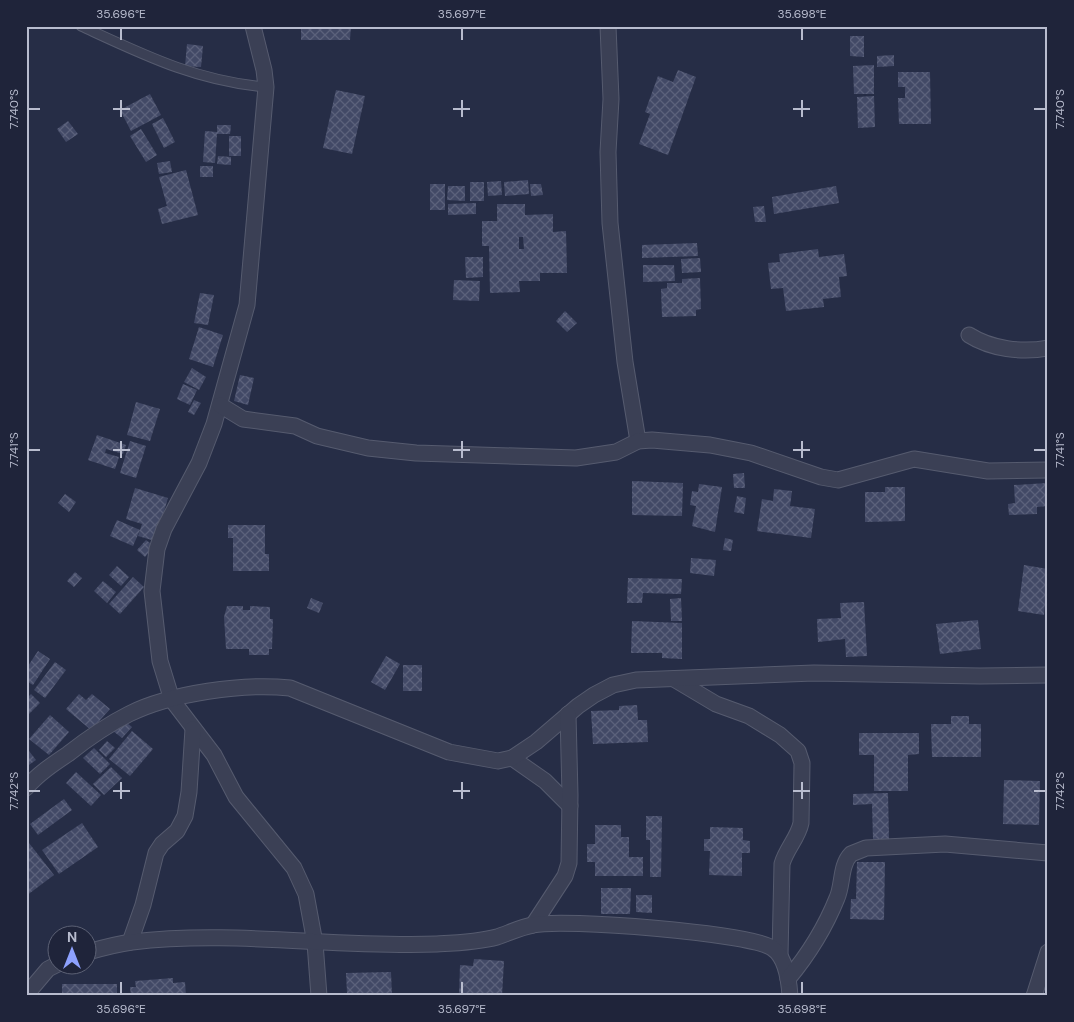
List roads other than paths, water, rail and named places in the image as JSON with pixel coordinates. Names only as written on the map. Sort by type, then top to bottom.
[{"type":"street","points":[[253,26],[264,70],[266,87],[247,305],[220,405],[199,463],[160,538],[153,564],[152,591],[155,631],[160,661],[172,700],[214,755],[236,797],[294,868],[306,894],[315,943],[320,996]]},
{"type":"street","points":[[608,26],[611,99],[608,152],[610,223],[626,362],[638,441]]},
{"type":"street","points":[[969,335],[980,342],[1000,348],[1048,348]]},
{"type":"street","points":[[220,405],[243,419],[295,426],[317,436],[368,448],[416,453],[576,458],[616,452],[638,441],[652,440],[727,448],[751,453],[821,477],[838,480],[914,459],[988,471],[1048,470]]},
{"type":"street","points":[[26,788],[74,749],[121,718],[172,700],[230,688],[274,686],[290,688],[449,752],[484,760],[512,758],[536,742],[568,714],[594,695],[613,685],[636,680],[814,673],[980,676],[1048,675]]},
{"type":"street","points":[[674,679],[716,704],[749,716],[764,725],[790,743],[800,757],[801,823],[799,831],[785,852],[782,864],[780,955],[788,979],[790,996]]},
{"type":"street","points":[[533,924],[565,876],[569,863],[568,714]]},
{"type":"street","points":[[130,942],[143,905],[156,853],[162,844],[177,831],[185,816],[190,792],[193,729]]},
{"type":"street","points":[[512,758],[545,781],[570,806]]},
{"type":"street","points":[[788,979],[801,964],[826,924],[838,896],[843,873],[851,854],[866,848],[945,844],[1048,853]]},
{"type":"street","points":[[98,950],[130,942],[238,938],[315,943],[438,944],[496,938],[533,924],[552,923],[656,929],[744,938],[772,948],[780,955]]},
{"type":"street","points":[[1034,996],[1048,952]]},
{"type":"street","points":[[26,995],[48,968]]},
{"type":"lane","points":[[82,26],[160,62],[199,76],[266,87]]}]
